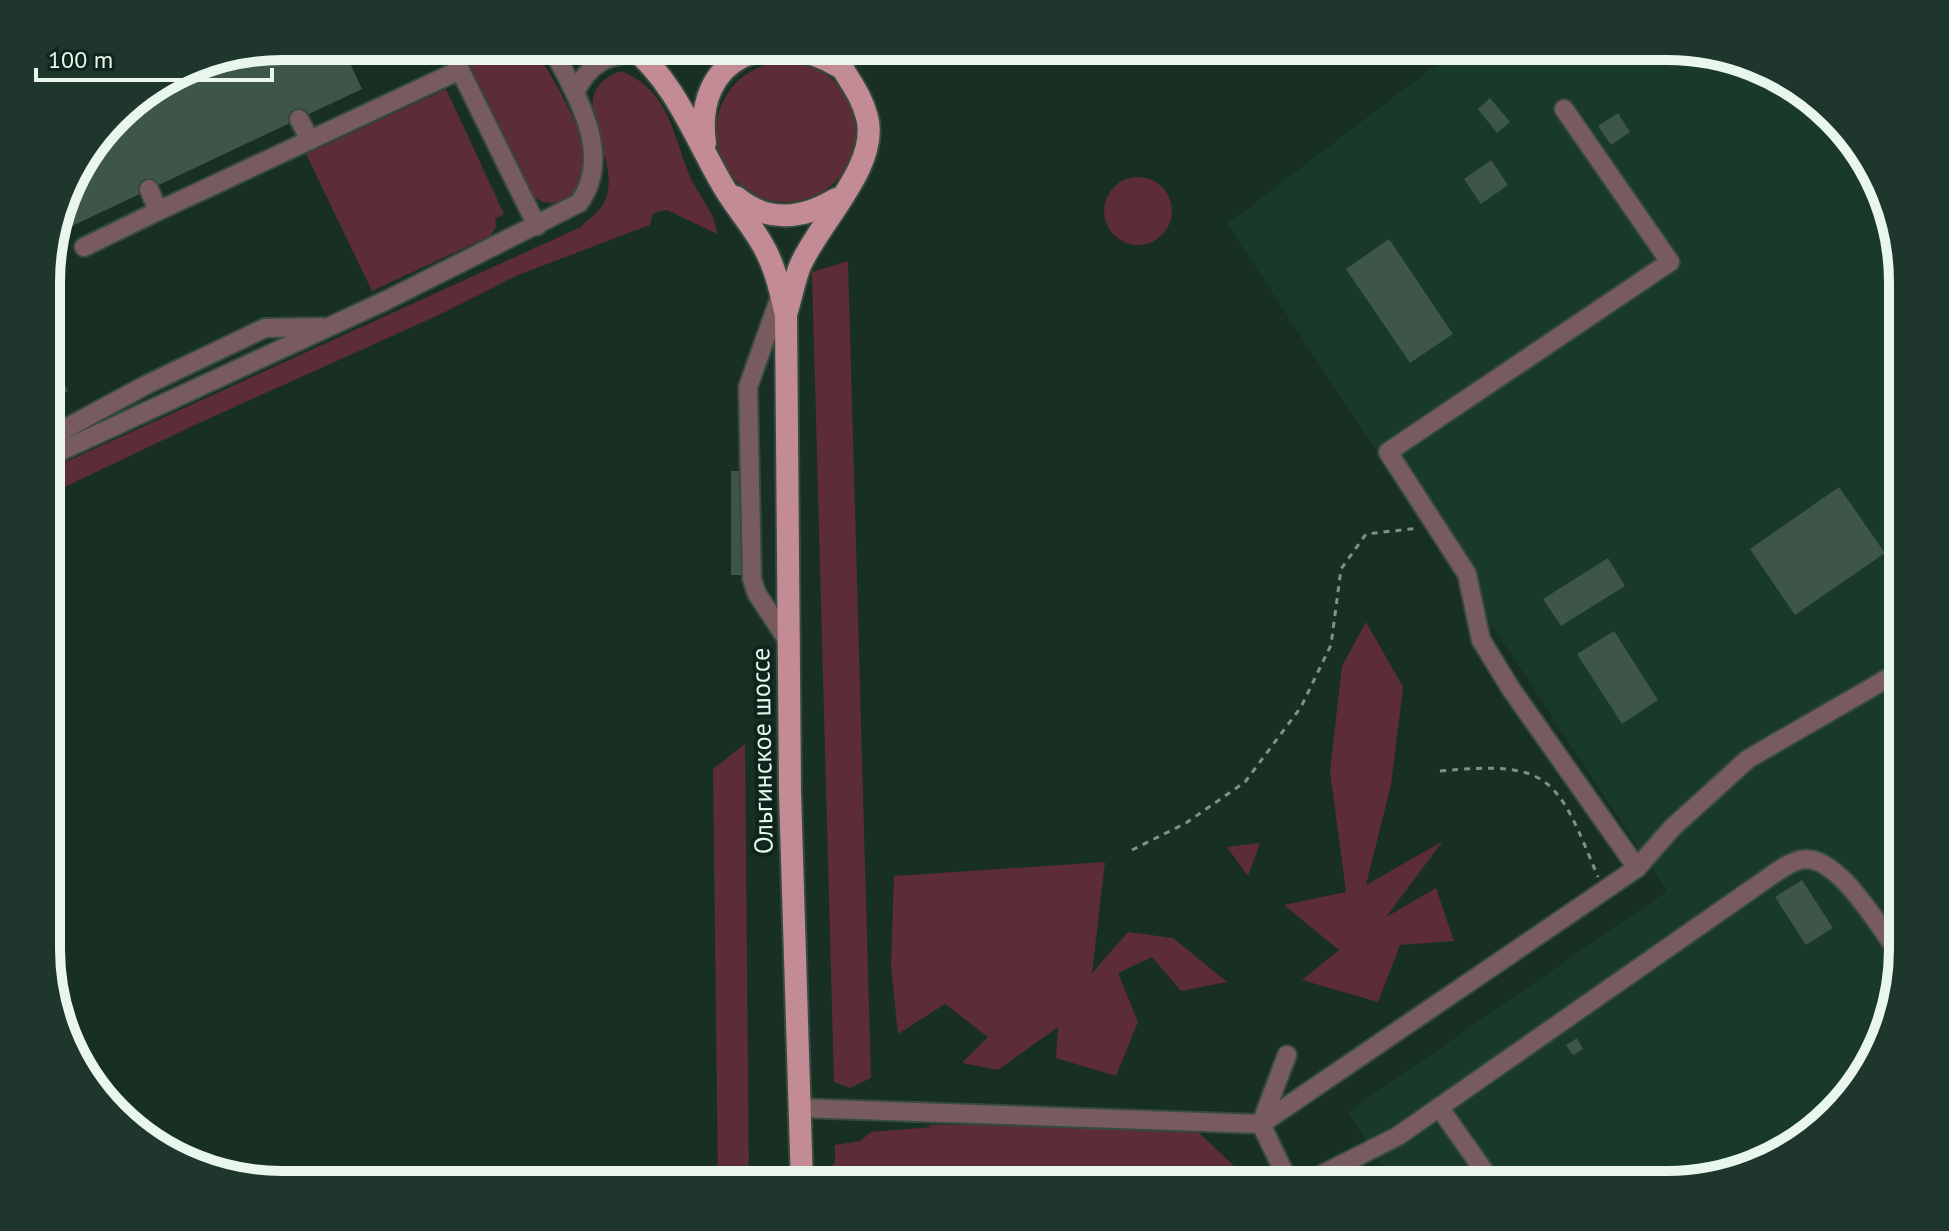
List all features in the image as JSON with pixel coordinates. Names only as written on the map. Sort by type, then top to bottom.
[{"type":"main road","points":[[647,60],[684,108],[723,186],[765,248],[783,305]]},
{"type":"main road","points":[[709,159],[703,119],[712,85],[738,60]]},
{"type":"main road","points":[[783,305],[800,267],[863,162],[869,121],[860,93],[837,60]]},
{"type":"main road","points":[[723,186],[747,206],[767,215],[814,212],[840,197]]},
{"type":"main road","name":"Ольгинское шоссе","points":[[783,305],[802,1171]]},
{"type":"lane","points":[[455,60],[537,226]]},
{"type":"lane","points":[[60,451],[328,327],[579,203],[590,188],[594,166],[593,141],[575,93],[558,60]]},
{"type":"lane","points":[[575,93],[583,75],[604,60]]},
{"type":"lane","points":[[84,247],[460,70]]},
{"type":"lane","points":[[1564,109],[1670,262],[1388,452],[1467,574],[1481,640],[1511,689],[1637,868]]},
{"type":"lane","points":[[299,119],[310,140]]},
{"type":"lane","points":[[149,189],[158,211]]},
{"type":"lane","points":[[783,305],[748,387],[752,564],[757,594],[788,641]]},
{"type":"lane","points":[[60,431],[147,384],[265,328],[328,327]]},
{"type":"lane","points":[[800,1108],[1261,1124],[1637,868],[1672,828],[1748,759],[1889,678]]},
{"type":"lane","points":[[1329,1171],[1398,1136],[1739,898],[1800,860],[1818,861],[1840,874],[1889,939]]},
{"type":"lane","points":[[1283,1171],[1261,1124],[1287,1055]]},
{"type":"lane","points":[[1439,1107],[1484,1171]]},
{"type":"path","points":[[1132,850],[1186,823],[1245,782],[1301,707],[1331,645],[1341,569],[1366,534],[1436,526]]},
{"type":"path","points":[[1440,771],[1494,766],[1530,771],[1568,805],[1603,891]]},
{"type":"shaded area","points":[[467,60],[540,60],[575,121],[586,165],[576,195],[552,203],[540,201],[529,193]]},
{"type":"shaded area","points":[[1443,60],[1681,60],[1710,64],[1765,83],[1790,97],[1824,125],[1859,171],[1881,225],[1889,268],[1889,963],[1877,1020],[1852,1072],[1824,1106],[1778,1141],[1724,1163],[1681,1171],[1386,1171],[1348,1112],[1667,891],[1227,224]]},
{"type":"shaded area","points":[[786,62],[813,67],[835,83],[851,105],[856,132],[851,159],[835,181],[813,197],[786,202],[759,197],[737,181],[721,159],[716,132],[721,105],[737,83],[759,67]]},
{"type":"shaded area","points":[[621,71],[637,79],[659,100],[692,180],[713,218],[717,234],[667,210],[653,213],[650,225],[518,275],[441,314],[60,489],[60,465],[581,227],[603,205],[609,187],[608,168],[593,112],[594,96],[602,82]]},
{"type":"shaded area","points":[[446,89],[504,214],[495,219],[496,227],[490,236],[372,291],[306,154]]},
{"type":"shaded area","points":[[1138,177],[1162,187],[1172,211],[1162,235],[1138,245],[1114,235],[1104,211],[1114,187]]},
{"type":"shaded area","points":[[848,261],[871,1078],[850,1088],[834,1082],[812,272]]},
{"type":"shaded area","points":[[1366,622],[1403,687],[1391,785],[1366,885],[1443,841],[1386,917],[1436,888],[1454,941],[1400,945],[1378,1002],[1302,980],[1339,950],[1284,905],[1346,892],[1330,771],[1342,666]]},
{"type":"shaded area","points":[[745,744],[749,1171],[718,1171],[713,769]]},
{"type":"shaded area","points":[[1260,843],[1248,876],[1227,847]]},
{"type":"shaded area","points":[[1105,862],[1092,973],[1128,932],[1173,938],[1227,982],[1181,991],[1152,957],[1118,973],[1138,1022],[1116,1076],[1056,1058],[1058,1027],[998,1070],[962,1063],[988,1037],[945,1004],[898,1034],[891,966],[894,876]]},
{"type":"shaded area","points":[[1113,1123],[1193,1127],[1239,1171],[827,1171],[835,1163],[835,1145],[860,1141],[871,1132],[932,1127],[927,1125]]},
{"type":"building","points":[[268,60],[349,60],[362,89],[67,228],[83,184],[115,136],[159,97],[197,77],[239,64]]},
{"type":"building","points":[[1490,98],[1510,122],[1497,133],[1478,109]]},
{"type":"building","points":[[1618,113],[1630,132],[1611,145],[1598,126]]},
{"type":"building","points":[[1491,160],[1508,185],[1481,204],[1464,179]]},
{"type":"building","points":[[1389,239],[1453,334],[1410,363],[1346,269]]},
{"type":"building","points":[[60,374],[68,391],[60,395]]},
{"type":"building","points":[[731,471],[747,471],[748,575],[731,575]]},
{"type":"building","points":[[1839,487],[1885,553],[1795,615],[1750,549]]},
{"type":"building","points":[[1608,558],[1625,586],[1561,626],[1543,599]]},
{"type":"building","points":[[1614,631],[1658,700],[1622,724],[1577,654]]},
{"type":"building","points":[[1802,880],[1833,928],[1806,945],[1775,897]]},
{"type":"building","points":[[1577,1038],[1583,1049],[1573,1055],[1566,1045]]}]
